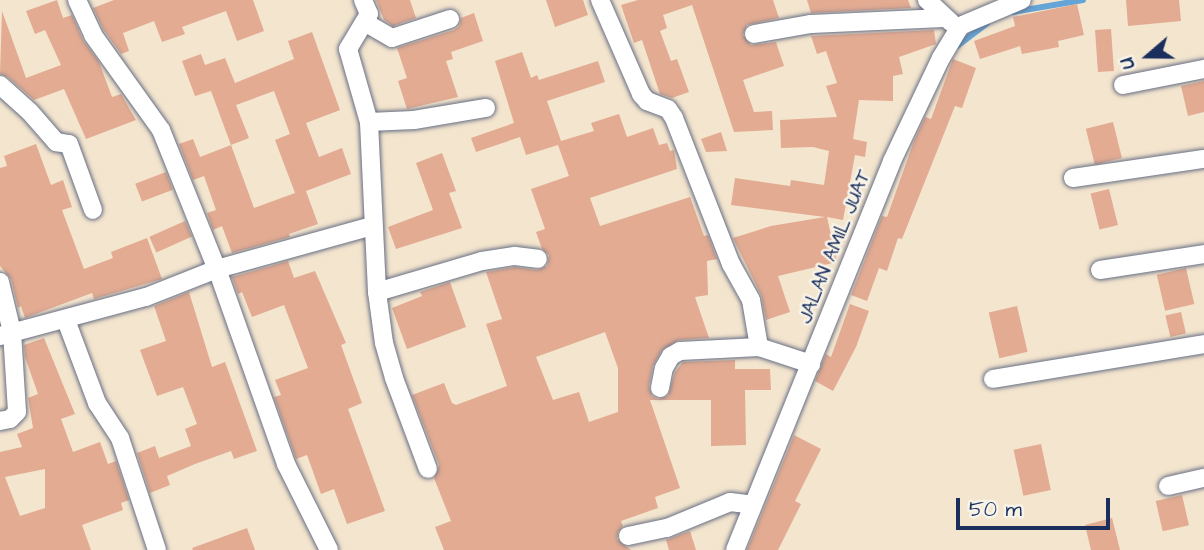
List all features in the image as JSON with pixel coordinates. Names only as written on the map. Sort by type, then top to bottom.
[{"type":"street","points":[[78,0],[93,36],[161,130],[217,269],[276,440],[329,550]]},
{"type":"street","points":[[363,0],[368,10],[366,23],[350,41],[348,49],[369,122],[372,226],[384,343],[428,469]]},
{"type":"street","points":[[600,0],[641,94],[647,101],[666,108],[672,114],[731,264],[751,300],[759,346]]},
{"type":"street","points":[[928,0],[943,18],[960,26],[1019,0]]},
{"type":"street","points":[[754,34],[811,24],[943,18]]},
{"type":"street","points":[[366,23],[392,38],[450,19]]},
{"type":"street","name":"JALAN AMIL JUAT","points":[[735,550],[892,161],[941,58],[960,26]]},
{"type":"street","points":[[1123,85],[1204,69]]},
{"type":"street","points":[[0,85],[30,112],[56,142],[69,144],[93,210]]},
{"type":"street","points":[[369,122],[414,120],[486,108]]},
{"type":"street","points":[[1073,178],[1204,159]]},
{"type":"street","points":[[6,334],[146,297],[217,269],[372,226]]},
{"type":"street","points":[[1100,270],[1204,254]]},
{"type":"street","points":[[377,292],[482,261],[515,256],[538,259]]},
{"type":"street","points":[[0,282],[17,412],[10,419],[0,421]]},
{"type":"street","points":[[66,320],[97,403],[120,438],[157,550]]},
{"type":"street","points":[[993,379],[1204,344]]},
{"type":"street","points":[[660,388],[664,368],[671,356],[680,351],[759,346],[811,363]]},
{"type":"street","points":[[1168,486],[1204,478]]},
{"type":"street","points":[[628,536],[667,528],[730,502],[753,505]]},
{"type":"building","points":[[57,0],[63,18],[72,15],[83,40],[99,62],[112,97],[121,94],[136,120],[86,139],[64,89],[34,100],[8,77],[0,74],[2,11],[26,78],[61,65],[45,30],[35,34],[26,11]]},
{"type":"building","points":[[114,0],[253,0],[264,31],[237,41],[226,11],[182,27],[185,34],[162,42],[154,21],[123,33],[129,51],[121,54],[103,29],[93,8]]},
{"type":"building","points":[[376,0],[410,0],[416,18],[393,26],[384,20]]},
{"type":"building","points":[[546,0],[583,0],[588,15],[555,27]]},
{"type":"building","points":[[638,0],[773,0],[779,18],[747,25],[743,35],[751,45],[776,42],[784,66],[743,80],[754,112],[772,111],[773,130],[734,132],[692,5],[663,15],[667,28],[660,31],[671,61],[677,59],[689,92],[672,98],[660,94],[642,40],[634,43],[621,5]]},
{"type":"building","points":[[807,0],[908,0],[911,8],[811,13]]},
{"type":"building","points":[[1126,0],[1179,0],[1181,21],[1128,26]]},
{"type":"building","points":[[1077,4],[1084,35],[1058,41],[1059,47],[1022,54],[1020,46],[980,59],[974,41],[1015,26],[1013,17]]},
{"type":"building","points":[[474,13],[483,41],[451,52],[453,59],[446,61],[458,97],[407,109],[398,81],[407,78],[397,48],[454,30],[459,26],[461,18]]},
{"type":"building","points":[[1111,29],[1114,71],[1098,72],[1095,30]]},
{"type":"building","points":[[934,30],[936,44],[899,57],[903,74],[893,76],[893,101],[859,100],[853,139],[867,142],[865,157],[855,155],[843,220],[827,217],[837,262],[778,276],[790,312],[766,320],[761,295],[733,238],[771,226],[825,217],[731,205],[735,178],[790,186],[791,180],[824,185],[829,151],[813,147],[781,148],[780,120],[837,117],[826,86],[837,83],[826,51],[817,54],[811,36]]},
{"type":"building","points":[[312,32],[340,110],[306,123],[319,157],[342,148],[351,174],[306,191],[318,224],[289,234],[290,237],[232,253],[222,226],[213,230],[207,213],[216,210],[204,176],[193,180],[179,144],[193,139],[200,157],[231,145],[211,91],[195,96],[182,61],[201,54],[205,65],[225,58],[235,83],[294,59],[288,41]],"holes":[[[274,91],[290,134],[275,140],[295,193],[254,208],[231,145],[249,138],[236,105]]]},
{"type":"building","points":[[522,52],[531,78],[537,75],[539,80],[598,61],[605,82],[547,101],[561,141],[594,131],[591,123],[619,114],[627,137],[653,128],[659,145],[667,143],[670,151],[674,150],[677,169],[590,198],[600,226],[690,197],[704,236],[708,235],[717,259],[707,261],[708,295],[695,297],[709,338],[679,340],[662,350],[653,366],[649,386],[652,396],[658,399],[668,396],[675,372],[683,362],[735,360],[735,369],[770,369],[771,390],[745,390],[746,445],[711,446],[711,400],[650,400],[680,488],[655,497],[658,508],[621,521],[623,526],[617,539],[631,550],[444,550],[435,527],[451,521],[434,478],[439,465],[412,395],[444,383],[452,403],[456,405],[507,386],[486,324],[502,319],[486,272],[515,267],[537,270],[547,266],[549,255],[542,249],[536,232],[545,229],[531,189],[569,176],[558,145],[526,155],[520,137],[476,152],[471,138],[514,123],[495,61]],"holes":[[[605,332],[618,368],[618,412],[589,422],[579,392],[553,400],[536,357]]]},
{"type":"building","points":[[953,59],[976,68],[962,108],[955,106],[902,239],[898,238],[887,271],[879,268],[867,301],[851,295],[882,216],[887,217],[914,141],[925,117],[931,119]]},
{"type":"building","points":[[1204,81],[1204,112],[1188,116],[1181,86]]},
{"type":"building","points":[[1113,122],[1122,158],[1095,165],[1086,129]]},
{"type":"building","points":[[721,132],[727,151],[706,152],[701,139]]},
{"type":"building","points":[[36,144],[51,185],[63,180],[72,207],[62,210],[84,269],[113,258],[111,252],[147,238],[162,279],[94,299],[92,293],[25,318],[21,306],[18,308],[11,279],[0,266],[0,168],[7,166],[4,156]]},
{"type":"building","points":[[442,153],[456,191],[449,193],[462,228],[396,249],[388,227],[433,210],[416,163]]},
{"type":"building","points":[[166,172],[173,190],[142,202],[135,184]]},
{"type":"building","points":[[1109,189],[1118,225],[1100,229],[1091,194]]},
{"type":"building","points":[[185,221],[192,237],[156,252],[149,237]]},
{"type":"building","points":[[288,261],[294,278],[315,271],[346,343],[341,345],[362,403],[348,409],[385,511],[347,524],[334,489],[321,494],[307,455],[296,459],[274,397],[281,395],[275,380],[308,368],[284,305],[252,317],[242,292],[238,294],[232,277]]},
{"type":"building","points":[[1186,268],[1194,304],[1165,311],[1157,275]]},
{"type":"building","points":[[450,282],[466,327],[407,349],[392,308],[422,296],[420,292]]},
{"type":"building","points":[[189,292],[212,367],[225,362],[257,451],[234,459],[231,451],[195,464],[167,476],[170,485],[150,493],[137,453],[155,446],[159,458],[191,446],[185,429],[197,424],[183,387],[157,396],[140,350],[166,341],[154,306]]},
{"type":"building","points":[[850,304],[869,311],[856,347],[833,391],[815,381],[826,354],[831,357]]},
{"type":"building","points":[[1017,306],[1028,352],[999,358],[989,313]]},
{"type":"building","points":[[1181,312],[1186,333],[1170,337],[1165,316]]},
{"type":"building","points":[[44,338],[75,414],[61,419],[73,452],[100,442],[108,464],[116,461],[129,500],[121,503],[123,510],[82,525],[91,550],[0,550],[0,452],[22,447],[17,434],[33,428],[28,398],[38,394],[25,357],[24,345]],"holes":[[[45,469],[45,508],[20,516],[5,477]]]},
{"type":"building","points":[[794,435],[821,449],[795,501],[801,504],[778,550],[747,550]]},
{"type":"building","points":[[1041,444],[1051,490],[1023,496],[1014,450]]},
{"type":"building","points":[[1182,495],[1189,525],[1163,531],[1156,501]]},
{"type":"building","points":[[1112,518],[1120,550],[1091,550],[1085,525]]},
{"type":"building","points":[[247,528],[255,550],[192,548]]},
{"type":"building","points":[[690,531],[696,550],[669,550],[666,540]]},
{"type":"waterway","points":[[1013,12],[1083,0]]},
{"type":"waterway","points":[[957,46],[987,23]]}]
